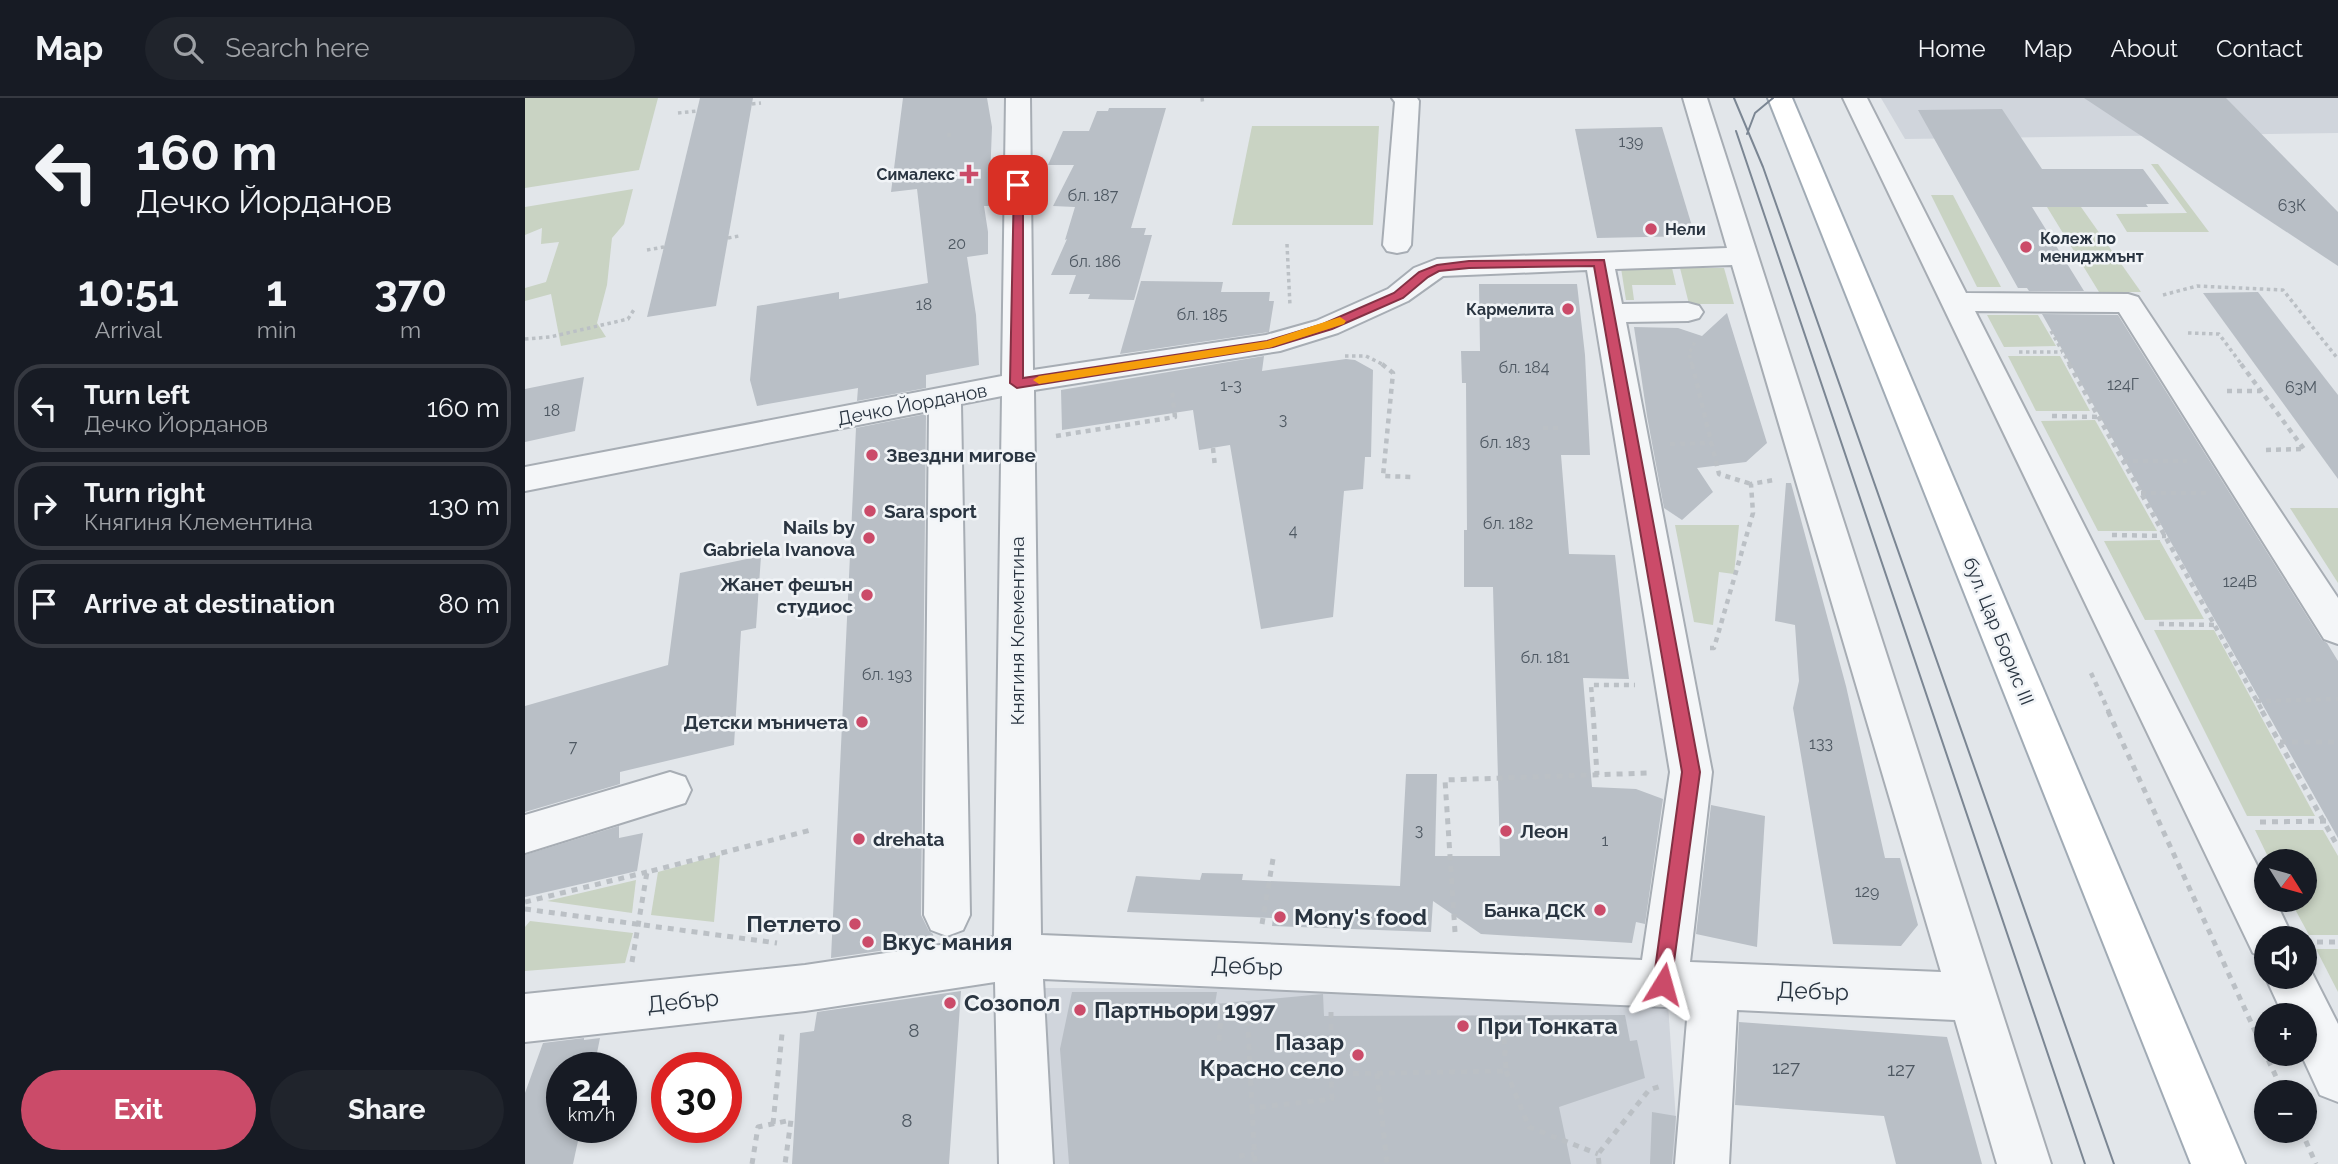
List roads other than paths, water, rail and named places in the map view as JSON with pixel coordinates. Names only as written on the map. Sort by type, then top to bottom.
[{"type":"main road","name":"бул. Цар Борис III","points":[[1780,98],[2218,1164]]},
{"type":"street","name":"Княгиня Клементина","points":[[1018,98],[1018,956],[1026,1164]]},
{"type":"street","points":[[1397,245],[1407,101],[1404,98]]},
{"type":"street","points":[[1695,98],[2024,1164]]},
{"type":"street","points":[[1855,98],[2264,926]]},
{"type":"street","name":"Дечко Йорданов","points":[[525,480],[1017,383],[1269,344],[1327,327],[1398,295],[1424,274],[1437,268],[1744,256]]},
{"type":"street","points":[[1600,263],[1691,772],[1663,984]]},
{"type":"street","points":[[1957,302],[2128,303],[2338,629]]},
{"type":"street","points":[[1608,313],[1688,312]]},
{"type":"street","points":[[945,397],[947,915]]},
{"type":"street","points":[[525,834],[670,790]]},
{"type":"street","name":"Дебър","points":[[525,1018],[624,1008],[784,967],[1018,956],[1972,997]]},
{"type":"street","points":[[1702,1164],[1713,986]]},
{"type":"street","points":[[2295,989],[2338,1077]]},
{"type":"tram line","points":[[1734,98],[1748,131]]},
{"type":"tram line","points":[[1748,131],[1755,113],[1773,98]]},
{"type":"tram line","points":[[1736,131],[2085,1164]]},
{"type":"tram line","points":[[1748,131],[1763,167],[2114,1164]]},
{"type":"place","name":"Сималекс","points":[[969,174]]},
{"type":"place","name":"Нели","points":[[1651,229]]},
{"type":"place","name":"Колеж по мениджмънт","points":[[2026,247]]},
{"type":"place","name":"Кармелита","points":[[1568,309]]},
{"type":"place","name":"Звездни мигове","points":[[872,455]]},
{"type":"place","name":"Sara sport","points":[[870,511]]},
{"type":"place","name":"Nails by Gabriela Ivanova","points":[[869,538]]},
{"type":"place","name":"Жанет фешън студиос","points":[[867,595]]},
{"type":"place","name":"Детски мъничета","points":[[862,722]]},
{"type":"place","name":"Леон","points":[[1506,831]]},
{"type":"place","name":"drehata","points":[[859,839]]},
{"type":"place","name":"Банка ДСК","points":[[1600,910]]},
{"type":"place","name":"Mony's food","points":[[1280,917]]},
{"type":"place","name":"Петлето","points":[[855,924]]},
{"type":"place","name":"Вкус мания","points":[[868,942]]},
{"type":"place","name":"Созопол","points":[[950,1003]]},
{"type":"place","name":"Партньори 1997","points":[[1080,1010]]},
{"type":"place","name":"При Тонката","points":[[1463,1026]]},
{"type":"place","name":"Пазар Красно село","points":[[1358,1055]]}]
